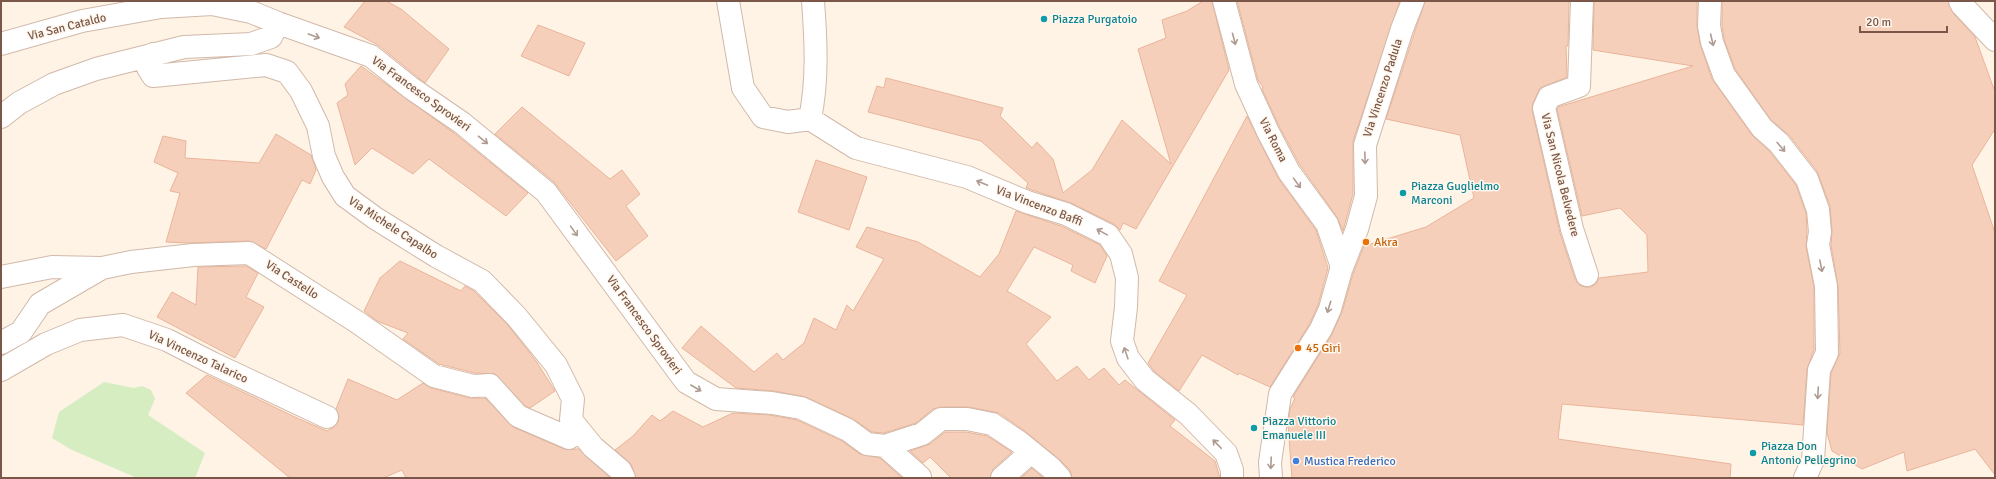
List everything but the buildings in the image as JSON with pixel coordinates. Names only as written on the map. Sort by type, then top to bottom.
[{"type":"street","points":[[728,1],[743,88],[762,117],[788,122],[810,119],[816,74],[813,1]]},
{"type":"street","name":"Via Roma","points":[[1224,1],[1246,84],[1268,132],[1289,172],[1327,224],[1341,264],[1341,270]]},
{"type":"street","name":"Via Vincenzo Padula","points":[[1271,478],[1270,462],[1279,397],[1321,329],[1330,308],[1341,270],[1357,229],[1366,196],[1365,145],[1397,43],[1413,1]]},
{"type":"street","name":"Via San Nicola Belvedere","points":[[1582,1],[1579,86],[1549,97],[1544,108],[1572,229],[1587,274]]},
{"type":"street","points":[[1710,1],[1709,26],[1712,42],[1724,75],[1762,128],[1779,143],[1807,180],[1818,210],[1820,232],[1818,245],[1826,286],[1827,353],[1819,370],[1809,469]]},
{"type":"street","points":[[1960,1],[1995,40]]},
{"type":"street","name":"Via San Cataldo","points":[[1,44],[82,21],[161,7],[212,4],[251,12]]},
{"type":"street","name":"Via Francesco Sprovieri","points":[[251,12],[371,56],[411,88],[462,123],[546,192],[686,382],[716,400],[772,403],[801,408],[848,430],[866,444],[885,446],[922,434],[941,419],[967,419],[992,424],[1031,452],[1051,468],[1060,478]]},
{"type":"street","points":[[1,118],[19,103],[54,84],[96,69],[153,54],[184,48],[251,44],[271,37],[278,23]]},
{"type":"street","name":"Via Michele Capalbo","points":[[153,54],[148,68],[153,76],[266,65],[288,72],[301,91],[318,126],[324,156],[332,177],[345,196],[375,218],[436,256],[482,281],[502,301],[556,365],[573,399],[571,420],[593,447],[620,470],[624,478]]},
{"type":"street","name":"Via Vincenzo Baffi","points":[[810,119],[856,148],[967,177],[1028,202],[1066,214],[1108,235],[1121,254],[1127,278],[1126,307],[1122,341],[1128,358],[1145,380],[1188,414],[1226,453],[1232,470],[1232,478]]},
{"type":"street","name":"Via Castello","points":[[1,343],[21,332],[40,304],[102,268],[131,262],[193,255],[249,253],[357,322],[434,376],[473,386],[490,385],[518,416],[569,438]]},
{"type":"street","points":[[1,277],[52,266],[102,268]]},
{"type":"street","name":"Via Vincenzo Talarico","points":[[1,370],[46,344],[80,330],[123,325],[167,340],[212,364],[327,416]]},
{"type":"street","points":[[885,446],[920,477]]},
{"type":"street","points":[[1002,478],[1031,452]]},
{"type":"green space","points":[[104,382],[134,388],[142,386],[151,390],[155,399],[148,415],[205,453],[195,478],[137,478],[72,450],[52,438],[59,412]]},
{"type":"place","name":"Piazza Purgatoio","points":[[1044,19]]},
{"type":"place","name":"Piazza Guglielmo Marconi","points":[[1403,193]]},
{"type":"place","name":"Akra","points":[[1366,242]]},
{"type":"place","name":"45 Giri","points":[[1298,348]]},
{"type":"place","name":"Piazza Vittorio Emanuele III","points":[[1254,428]]},
{"type":"place","name":"Piazza Don Antonio Pellegrino","points":[[1753,453]]},
{"type":"place","name":"Mustica Frederico","points":[[1296,461]]}]
